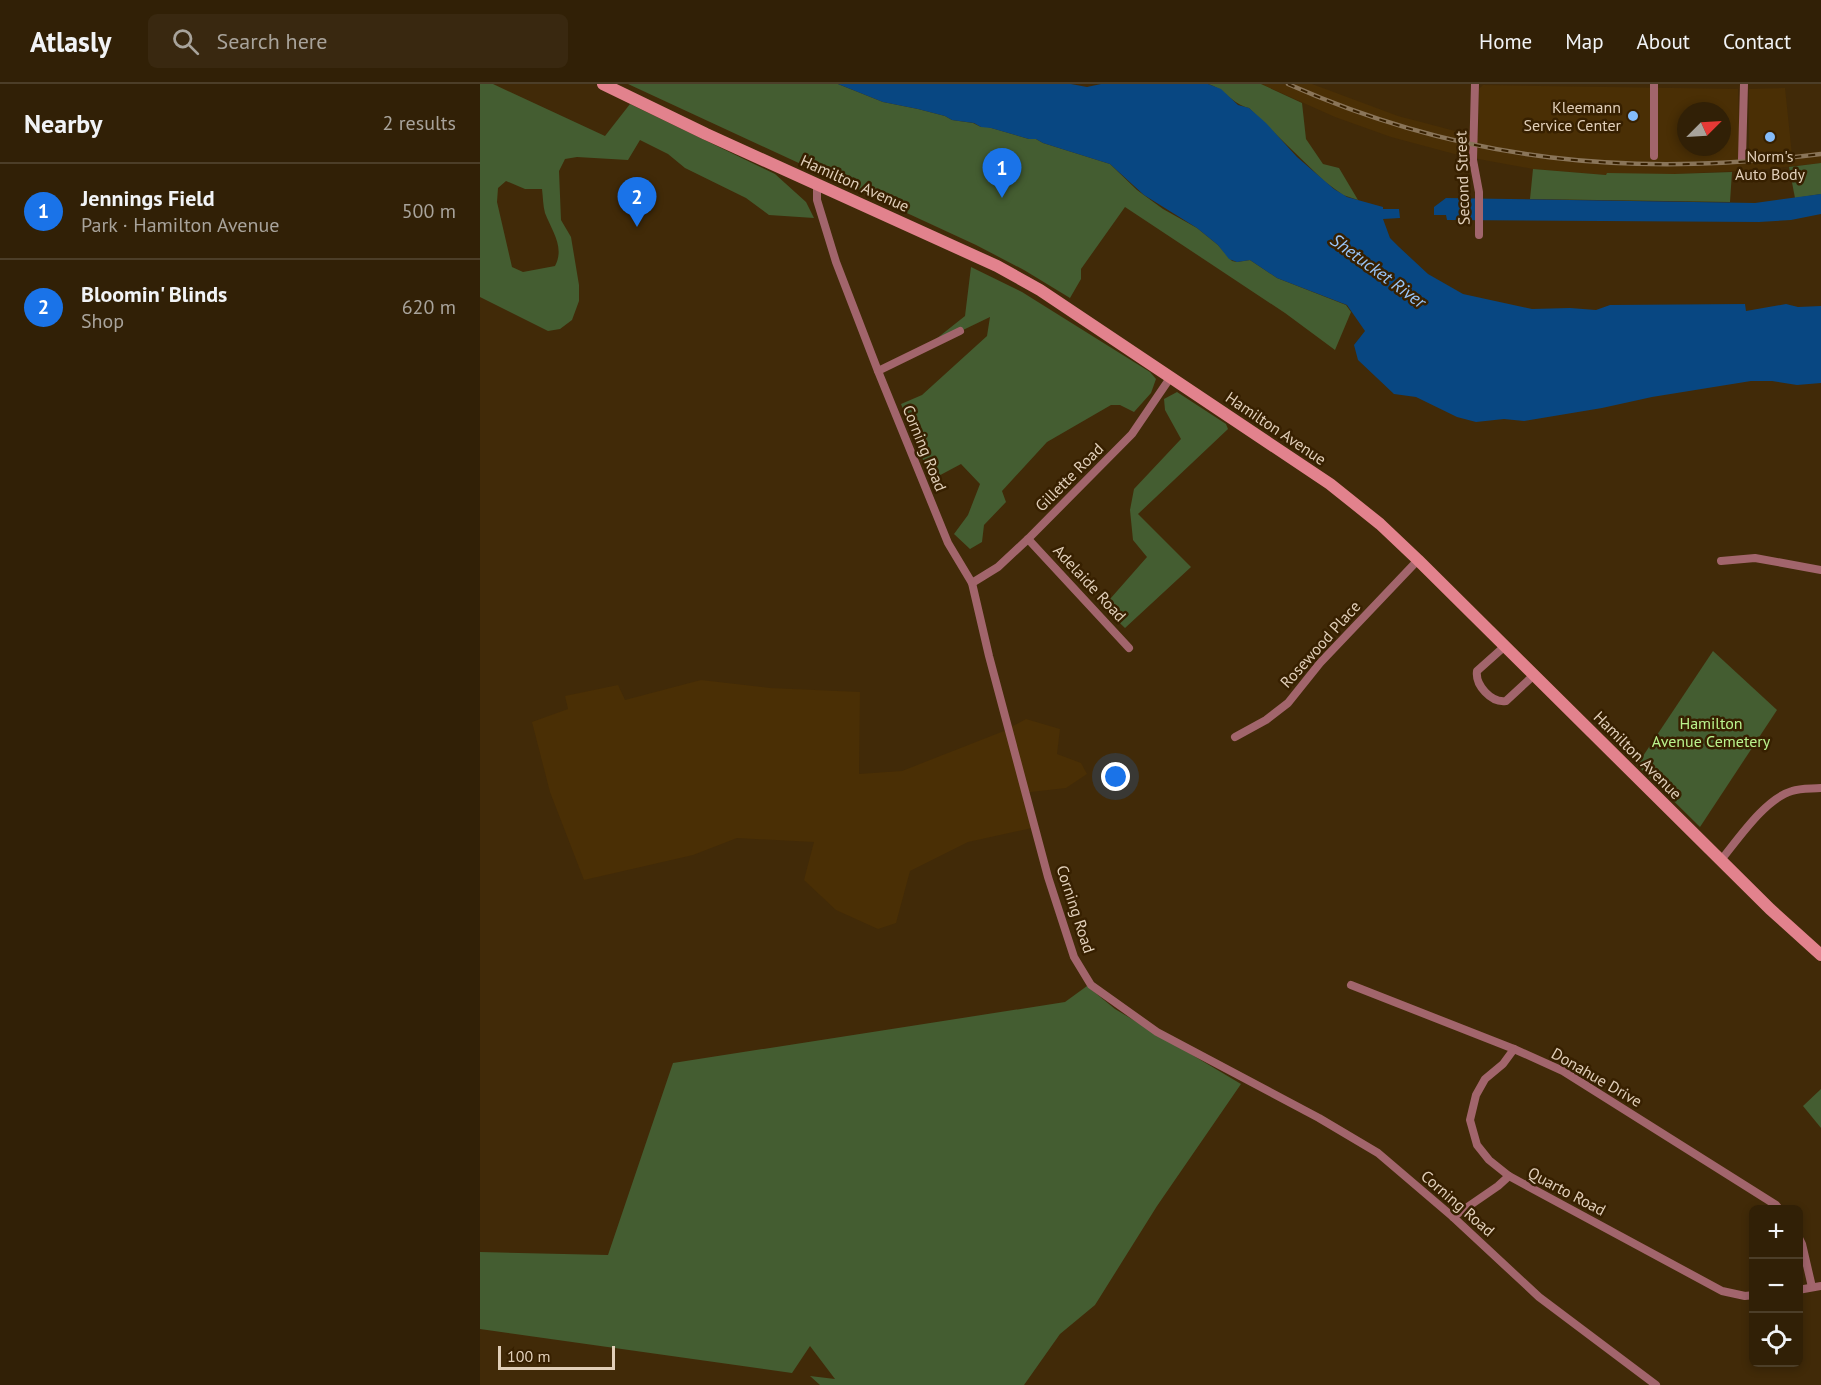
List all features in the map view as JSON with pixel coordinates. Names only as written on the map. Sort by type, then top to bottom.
[{"type":"main road","name":"Hamilton Avenue","points":[[603,84],[997,266],[1040,290],[1330,484],[1380,524],[1418,560],[1770,909],[1821,955]]},
{"type":"street","name":"Second Street","points":[[1475,84],[1473,160],[1479,198],[1479,235]]},
{"type":"street","points":[[1654,84],[1654,156]]},
{"type":"street","points":[[1742,159],[1744,84]]},
{"type":"street","name":"Corning Road","points":[[817,184],[817,200],[836,262],[878,371],[948,543],[972,583],[989,656],[1048,877],[1074,957],[1090,985],[1157,1032],[1319,1118],[1377,1154],[1453,1217],[1539,1297],[1656,1385]]},
{"type":"street","points":[[878,371],[960,331]]},
{"type":"street","name":"Gillette Road","points":[[972,583],[998,567],[1132,434],[1170,378]]},
{"type":"street","name":"Adelaide Road","points":[[1028,539],[1129,648]]},
{"type":"street","points":[[1721,561],[1755,558],[1821,570]]},
{"type":"street","name":"Rosewood Place","points":[[1235,737],[1266,720],[1288,703],[1313,671],[1418,560]]},
{"type":"street","points":[[1505,646],[1477,671],[1476,679],[1487,694],[1498,701],[1506,701],[1534,675]]},
{"type":"street","points":[[1721,860],[1761,813],[1779,797],[1793,790],[1821,788]]},
{"type":"street","name":"Donahue Drive","points":[[1351,985],[1514,1049],[1563,1071],[1776,1205]]},
{"type":"street","name":"Quarto Road","points":[[1514,1049],[1503,1064],[1485,1079],[1476,1095],[1470,1120],[1477,1145],[1489,1160],[1509,1176],[1722,1291],[1749,1296]]},
{"type":"street","points":[[1453,1217],[1509,1176]]},
{"type":"street","points":[[1803,1247],[1816,1286]]},
{"type":"shaded area","points":[[1261,84],[1312,84],[1398,116],[1478,137],[1479,89],[1483,85],[1738,89],[1740,159],[1749,158],[1749,89],[1785,88],[1792,155],[1821,151],[1821,163],[1757,170],[1607,175],[1533,169],[1462,156],[1391,137],[1335,117]]},
{"type":"shaded area","points":[[701,680],[770,688],[860,692],[859,774],[902,771],[1004,731],[1026,719],[1060,729],[1057,754],[1081,763],[1087,774],[1066,788],[1022,793],[1032,828],[968,842],[910,871],[896,923],[878,929],[836,910],[804,880],[814,842],[737,838],[693,855],[584,880],[550,792],[532,722],[568,709],[565,696],[618,685],[625,700]]},
{"type":"green space","points":[[480,84],[493,84],[605,136],[630,104],[775,174],[806,202],[814,218],[769,215],[746,198],[685,168],[668,154],[640,140],[628,160],[577,157],[565,159],[559,171],[561,220],[571,237],[579,285],[579,301],[572,320],[560,329],[548,331],[480,297]],"holes":[[[506,181],[525,189],[542,189],[545,213],[559,252],[555,266],[523,272],[512,267],[497,202],[498,188]]]},
{"type":"green space","points":[[628,84],[838,84],[883,102],[1036,139],[1110,164],[1137,190],[1163,209],[1197,228],[1218,245],[1232,261],[1250,260],[1277,278],[1346,305],[1351,312],[1335,350],[1285,313],[1125,207],[1081,269],[1081,279],[1070,298],[976,245]]},
{"type":"green space","points":[[1208,84],[1261,84],[1302,103],[1306,139],[1323,164],[1339,168],[1358,200],[1343,195],[1324,181],[1249,108]]},
{"type":"green space","points":[[1821,163],[1821,194],[1795,198],[1789,167]]},
{"type":"green space","points":[[1533,169],[1606,175],[1607,173],[1732,172],[1730,202],[1530,199]]},
{"type":"green space","points":[[971,267],[1022,292],[1150,372],[1156,379],[1151,393],[1134,412],[1120,405],[1111,405],[1047,442],[1002,491],[1006,502],[984,525],[982,542],[970,549],[954,534],[968,515],[980,484],[961,464],[931,480],[901,404],[922,395],[987,336],[990,317],[936,343],[936,339],[965,316]]},
{"type":"green space","points":[[1177,392],[1226,424],[1228,429],[1138,514],[1191,567],[1125,628],[1103,607],[1147,557],[1133,540],[1130,510],[1134,489],[1181,439],[1165,410],[1164,399]]},
{"type":"green space","name":"Hamilton Avenue Cemetery","points":[[1713,651],[1777,710],[1700,827],[1637,765]]},
{"type":"green space","points":[[1087,986],[1115,1009],[1241,1084],[1157,1206],[1095,1305],[1060,1334],[1024,1385],[820,1385],[810,1376],[835,1379],[810,1346],[792,1373],[480,1329],[480,1252],[608,1255],[673,1063],[1065,1002]]},
{"type":"green space","points":[[1821,1089],[1821,1128],[1803,1106]]},
{"type":"water","name":"Shetucket River","points":[[838,84],[1071,84],[1087,87],[1101,84],[1208,84],[1221,89],[1238,105],[1249,108],[1297,157],[1334,189],[1347,197],[1383,207],[1383,209],[1399,209],[1400,218],[1383,219],[1390,238],[1428,274],[1463,294],[1532,309],[1596,310],[1610,305],[1745,304],[1746,311],[1786,304],[1798,307],[1821,306],[1821,383],[1797,385],[1772,381],[1751,381],[1524,421],[1504,419],[1476,422],[1457,417],[1416,397],[1394,394],[1358,360],[1354,345],[1365,331],[1347,305],[1277,278],[1250,260],[1237,262],[1229,259],[1218,245],[1197,228],[1144,195],[1110,164],[1036,139],[883,102]]},
{"type":"water","points":[[1821,194],[1821,214],[1791,220],[1759,222],[1447,220],[1446,215],[1434,215],[1434,207],[1446,198],[1755,203]]},
{"type":"railway","points":[[1288,84],[1353,110],[1419,131],[1484,147],[1549,157],[1615,163],[1683,164],[1751,161],[1821,154]]},
{"type":"place","name":"Kleemann Service Center","points":[[1633,116]]},
{"type":"place","name":"Norm's Auto Body","points":[[1770,137]]},
{"type":"place","name":"Jennings Field","points":[[1002,198]]},
{"type":"place","name":"Bloomin' Blinds","points":[[637,227]]}]
